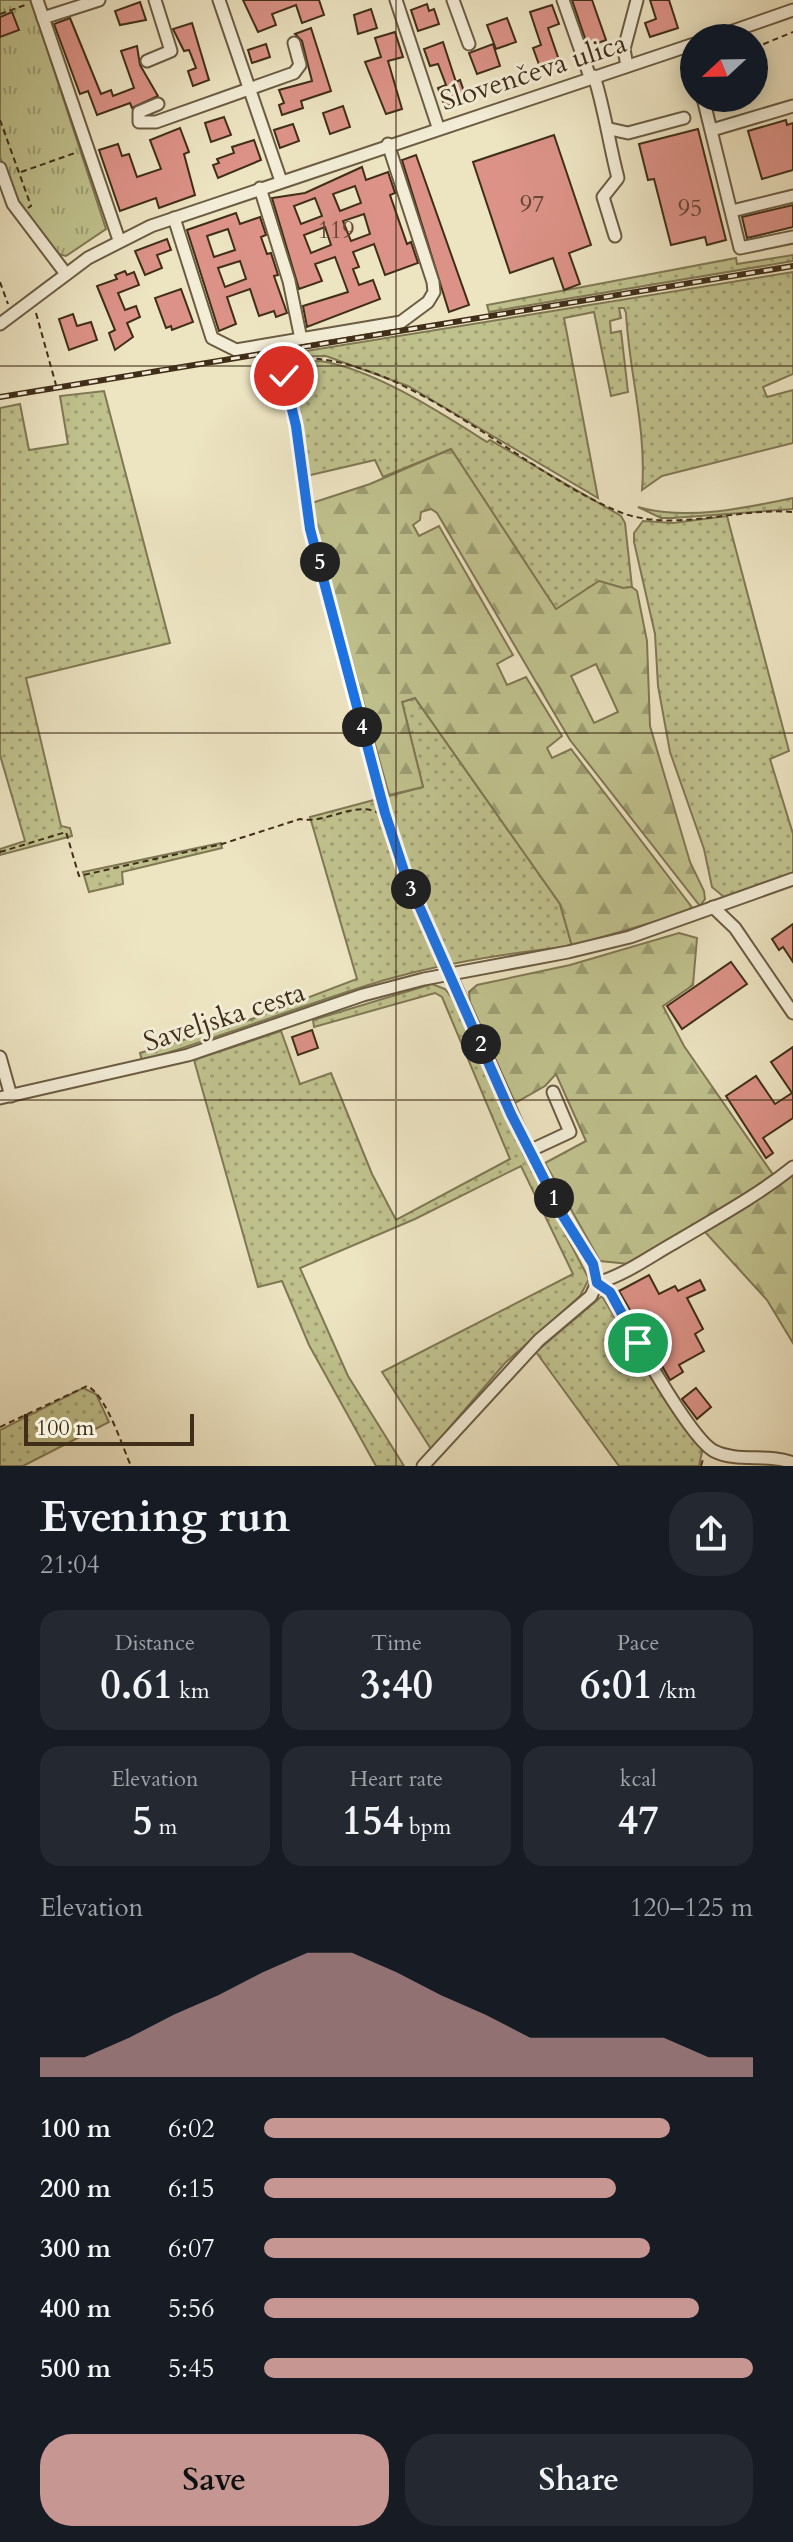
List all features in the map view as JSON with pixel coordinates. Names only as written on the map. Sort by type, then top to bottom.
[{"type":"street","points":[[37,0],[119,240]]},
{"type":"street","points":[[43,18],[99,0]]},
{"type":"street","points":[[147,61],[171,51],[155,0]]},
{"type":"street","points":[[219,0],[281,181]]},
{"type":"street","points":[[396,0],[438,127]]},
{"type":"street","points":[[453,0],[469,44]]},
{"type":"street","points":[[563,0],[610,129],[610,146],[618,178],[603,197],[615,236]]},
{"type":"street","points":[[627,66],[624,49],[637,0]]},
{"type":"street","points":[[754,24],[792,11]]},
{"type":"street","points":[[158,104],[139,112],[139,122],[156,122],[299,70],[300,61],[294,43]]},
{"type":"street","name":"Slovenčeva ulica","points":[[0,324],[66,274],[119,240],[388,144],[680,49]]},
{"type":"street","points":[[712,130],[793,106]]},
{"type":"street","points":[[707,112],[740,248],[793,237]]},
{"type":"street","points":[[610,129],[628,133],[684,118]]},
{"type":"street","points":[[174,218],[212,338],[236,350],[401,322],[419,311],[434,292],[388,144]]},
{"type":"street","points":[[0,168],[13,204],[66,274]]},
{"type":"street","points":[[260,188],[289,281],[301,339]]},
{"type":"street","points":[[732,211],[793,196]]},
{"type":"street","name":"Saveljska cesta","points":[[0,1057],[5,1097],[167,1061],[363,995],[450,974],[596,946],[793,879]]},
{"type":"street","points":[[713,907],[735,928],[793,1013]]},
{"type":"street","points":[[423,1466],[525,1354],[591,1296],[597,1283],[593,1264],[563,1216],[529,1151],[450,974]]},
{"type":"street","points":[[529,1151],[570,1132],[553,1092]]},
{"type":"street","points":[[597,1283],[613,1279],[686,1236],[793,1167]]},
{"type":"street","points":[[597,1283],[610,1292],[654,1369],[709,1448],[724,1455],[774,1458],[793,1463]]},
{"type":"path","points":[[0,14],[37,0]]},
{"type":"path","points":[[768,42],[793,32]]},
{"type":"path","points":[[0,120],[31,206]]},
{"type":"path","points":[[0,141],[6,138]]},
{"type":"path","points":[[19,172],[88,148]]},
{"type":"path","points":[[0,282],[8,305]]},
{"type":"path","points":[[36,313],[56,385]]},
{"type":"path","points":[[450,974],[429,933],[387,820],[310,529],[296,426],[284,376],[300,358],[349,365],[405,388],[617,511],[662,520],[793,512]]},
{"type":"path","points":[[0,852],[66,832],[79,876],[222,844],[300,819],[310,821],[366,808],[377,810],[387,820]]},
{"type":"path","points":[[0,1427],[87,1386],[95,1389],[102,1401],[131,1466]]},
{"type":"green space","points":[[0,0],[31,0],[106,229],[66,256],[58,254],[39,236],[19,207],[0,157]]},
{"type":"green space","points":[[793,255],[793,261],[489,312],[487,305],[736,258],[737,264]]},
{"type":"green space","points":[[793,272],[793,374],[763,387],[767,397],[793,390],[793,443],[662,476],[642,490],[640,423],[624,308],[619,308],[621,318],[610,321],[611,333],[621,331],[628,392],[611,396],[594,312],[564,318],[598,498],[408,386],[326,356],[269,357]]},
{"type":"green space","points":[[320,361],[384,382],[621,516],[625,523],[632,587],[623,588],[599,581],[556,610],[451,449],[383,477],[375,460],[302,477],[273,363]]},
{"type":"green space","points":[[104,391],[170,643],[26,678],[61,826],[70,828],[72,836],[0,855],[0,849],[25,841],[0,755],[0,408],[20,404],[29,450],[68,444],[60,396]]},
{"type":"green space","points":[[451,449],[556,609],[599,581],[623,588],[632,587],[637,591],[647,641],[650,726],[690,862],[704,891],[705,899],[700,906],[570,740],[437,513],[431,509],[421,512],[420,520],[413,525],[419,536],[439,526],[513,655],[497,664],[507,685],[526,677],[562,736],[547,748],[552,758],[571,749],[694,910],[572,946],[560,904],[415,698],[402,702],[423,787],[389,795],[309,504],[370,484]],"holes":[[[596,664],[618,712],[594,723],[571,676]]]},
{"type":"green space","points":[[793,498],[793,509],[673,518],[661,518],[638,507],[695,513]]},
{"type":"green space","points":[[727,516],[789,751],[770,759],[793,834],[793,874],[724,897],[712,887],[704,849],[670,752],[658,686],[655,634],[634,533],[643,521],[673,523]]},
{"type":"green space","points":[[415,698],[560,904],[572,946],[413,972],[142,1061],[140,1053],[249,1020],[357,979],[310,817],[423,787],[402,702]]},
{"type":"green space","points":[[221,843],[222,848],[122,872],[123,884],[89,892],[83,872]]},
{"type":"green space","points":[[679,933],[697,938],[693,985],[663,1006],[684,1046],[774,1176],[629,1264],[600,1261],[545,1163],[586,1141],[556,1074],[545,1086],[515,1103],[470,1002],[469,992],[477,985],[570,965]]},
{"type":"green space","points":[[432,984],[445,989],[453,999],[524,1155],[589,1279],[580,1296],[505,1363],[431,1449],[382,1372],[573,1274],[521,1166],[415,1219],[300,1268],[348,1376],[404,1466],[376,1466],[309,1345],[282,1281],[258,1287],[194,1060],[281,1031],[300,1084],[331,1073],[372,1174],[396,1220],[510,1159],[442,997],[435,993],[314,1027],[313,1020]]},
{"type":"green space","points":[[793,1173],[793,1343],[767,1300],[705,1232]]},
{"type":"green space","points":[[602,1296],[631,1345],[699,1440],[702,1452],[699,1466],[619,1466],[536,1352]]},
{"type":"green space","points":[[83,1388],[96,1394],[109,1422],[23,1466],[0,1466],[0,1430]]},
{"type":"building","points":[[243,0],[319,0],[324,15],[302,23],[296,5],[272,14],[276,25],[258,32]]},
{"type":"building","points":[[572,0],[592,0],[606,40],[588,47]]},
{"type":"building","points":[[650,0],[669,0],[678,28],[650,37],[645,23],[656,19]]},
{"type":"building","points":[[140,2],[146,20],[120,25],[115,11]]},
{"type":"building","points":[[427,4],[429,11],[434,9],[439,24],[418,31],[411,10]]},
{"type":"building","points":[[552,5],[559,24],[548,28],[560,63],[541,70],[533,48],[541,45],[530,12]]},
{"type":"building","points":[[371,9],[377,28],[358,34],[354,15]]},
{"type":"building","points":[[12,12],[19,30],[0,37],[0,17]]},
{"type":"building","points":[[70,18],[101,94],[111,90],[113,96],[134,88],[121,51],[137,46],[140,65],[158,96],[132,108],[130,103],[97,115],[88,91],[80,94],[54,24]]},
{"type":"building","points":[[507,18],[516,42],[496,49],[487,25]]},
{"type":"building","points":[[192,23],[209,80],[193,86],[188,71],[196,68],[189,50],[184,51],[173,29]]},
{"type":"building","points":[[311,28],[331,91],[301,101],[303,108],[282,115],[279,105],[284,103],[279,90],[312,81],[302,41],[295,34]]},
{"type":"building","points":[[395,32],[403,57],[388,61],[402,109],[386,114],[365,62],[381,57],[375,38]]},
{"type":"building","points":[[443,42],[456,82],[460,80],[467,100],[445,107],[438,88],[446,85],[438,64],[430,66],[424,49]]},
{"type":"building","points":[[266,44],[270,57],[252,63],[248,50]]},
{"type":"building","points":[[493,44],[500,66],[477,74],[469,53]]},
{"type":"building","points":[[343,106],[350,127],[330,134],[323,113]]},
{"type":"building","points":[[224,117],[231,135],[211,142],[205,123]]},
{"type":"building","points":[[786,120],[787,125],[793,123],[793,170],[762,179],[748,131]]},
{"type":"building","points":[[293,124],[299,141],[280,148],[274,130]]},
{"type":"building","points":[[180,128],[189,152],[184,154],[195,195],[159,208],[156,198],[120,211],[99,150],[118,144],[122,156],[129,154],[137,177],[161,169],[150,140]]},
{"type":"building","points":[[698,129],[726,240],[707,245],[705,237],[671,245],[654,179],[648,180],[639,144]]},
{"type":"building","points":[[554,135],[591,245],[569,253],[580,284],[564,290],[553,258],[510,273],[473,162]]},
{"type":"building","points":[[254,140],[261,160],[218,178],[213,165],[219,163],[217,159],[234,153],[232,147]]},
{"type":"building","points":[[416,155],[469,305],[449,312],[402,160]]},
{"type":"building","points":[[362,167],[366,180],[388,172],[395,193],[390,195],[407,244],[411,242],[418,263],[385,275],[374,244],[353,252],[359,267],[353,269],[359,285],[373,280],[380,299],[307,327],[303,306],[348,292],[335,257],[315,264],[322,281],[299,289],[272,198],[305,193]],"holes":[[[355,186],[361,203],[340,211],[333,194]],[[315,198],[322,216],[301,224],[294,206]],[[364,214],[370,234],[351,241],[343,221]],[[325,227],[331,245],[311,253],[304,235]]]},
{"type":"building","points":[[793,205],[793,227],[747,238],[742,217]]},
{"type":"building","points":[[236,213],[240,224],[260,217],[266,235],[261,237],[267,254],[271,253],[278,275],[274,276],[287,313],[276,317],[274,311],[259,316],[250,289],[227,297],[236,324],[219,331],[187,230]],"holes":[[[228,229],[235,250],[214,257],[207,236]],[[240,261],[246,279],[225,287],[218,268]]]},
{"type":"building","points":[[167,239],[171,250],[157,255],[162,268],[145,275],[135,251]]},
{"type":"building","points":[[125,271],[127,275],[134,272],[139,285],[118,293],[125,310],[136,306],[140,317],[127,323],[133,337],[115,350],[109,333],[115,330],[97,286],[117,279],[115,275]]},
{"type":"building","points":[[181,289],[193,322],[172,330],[171,326],[166,328],[155,298]]},
{"type":"building","points":[[73,314],[77,326],[91,322],[97,340],[69,350],[59,319]]},
{"type":"building","points":[[793,924],[793,962],[783,947],[779,950],[772,939]]},
{"type":"building","points":[[731,962],[747,984],[682,1029],[667,1006]]},
{"type":"building","points":[[312,1030],[318,1048],[298,1055],[292,1037]]},
{"type":"building","points":[[793,1047],[793,1118],[763,1138],[773,1153],[766,1158],[726,1096],[756,1076],[775,1104],[792,1093],[771,1062]]},
{"type":"building","points":[[649,1275],[659,1294],[675,1286],[678,1291],[700,1280],[705,1290],[687,1298],[703,1329],[695,1334],[704,1351],[679,1365],[683,1372],[670,1380],[619,1291]]},
{"type":"building","points":[[696,1388],[711,1407],[697,1419],[682,1399]]},
{"type":"railway","points":[[0,397],[793,266]]},
{"type":"route","points":[[284,376],[296,426],[310,529],[385,813],[405,874],[529,1151],[563,1216],[593,1264],[597,1283],[610,1292],[638,1343]]}]
